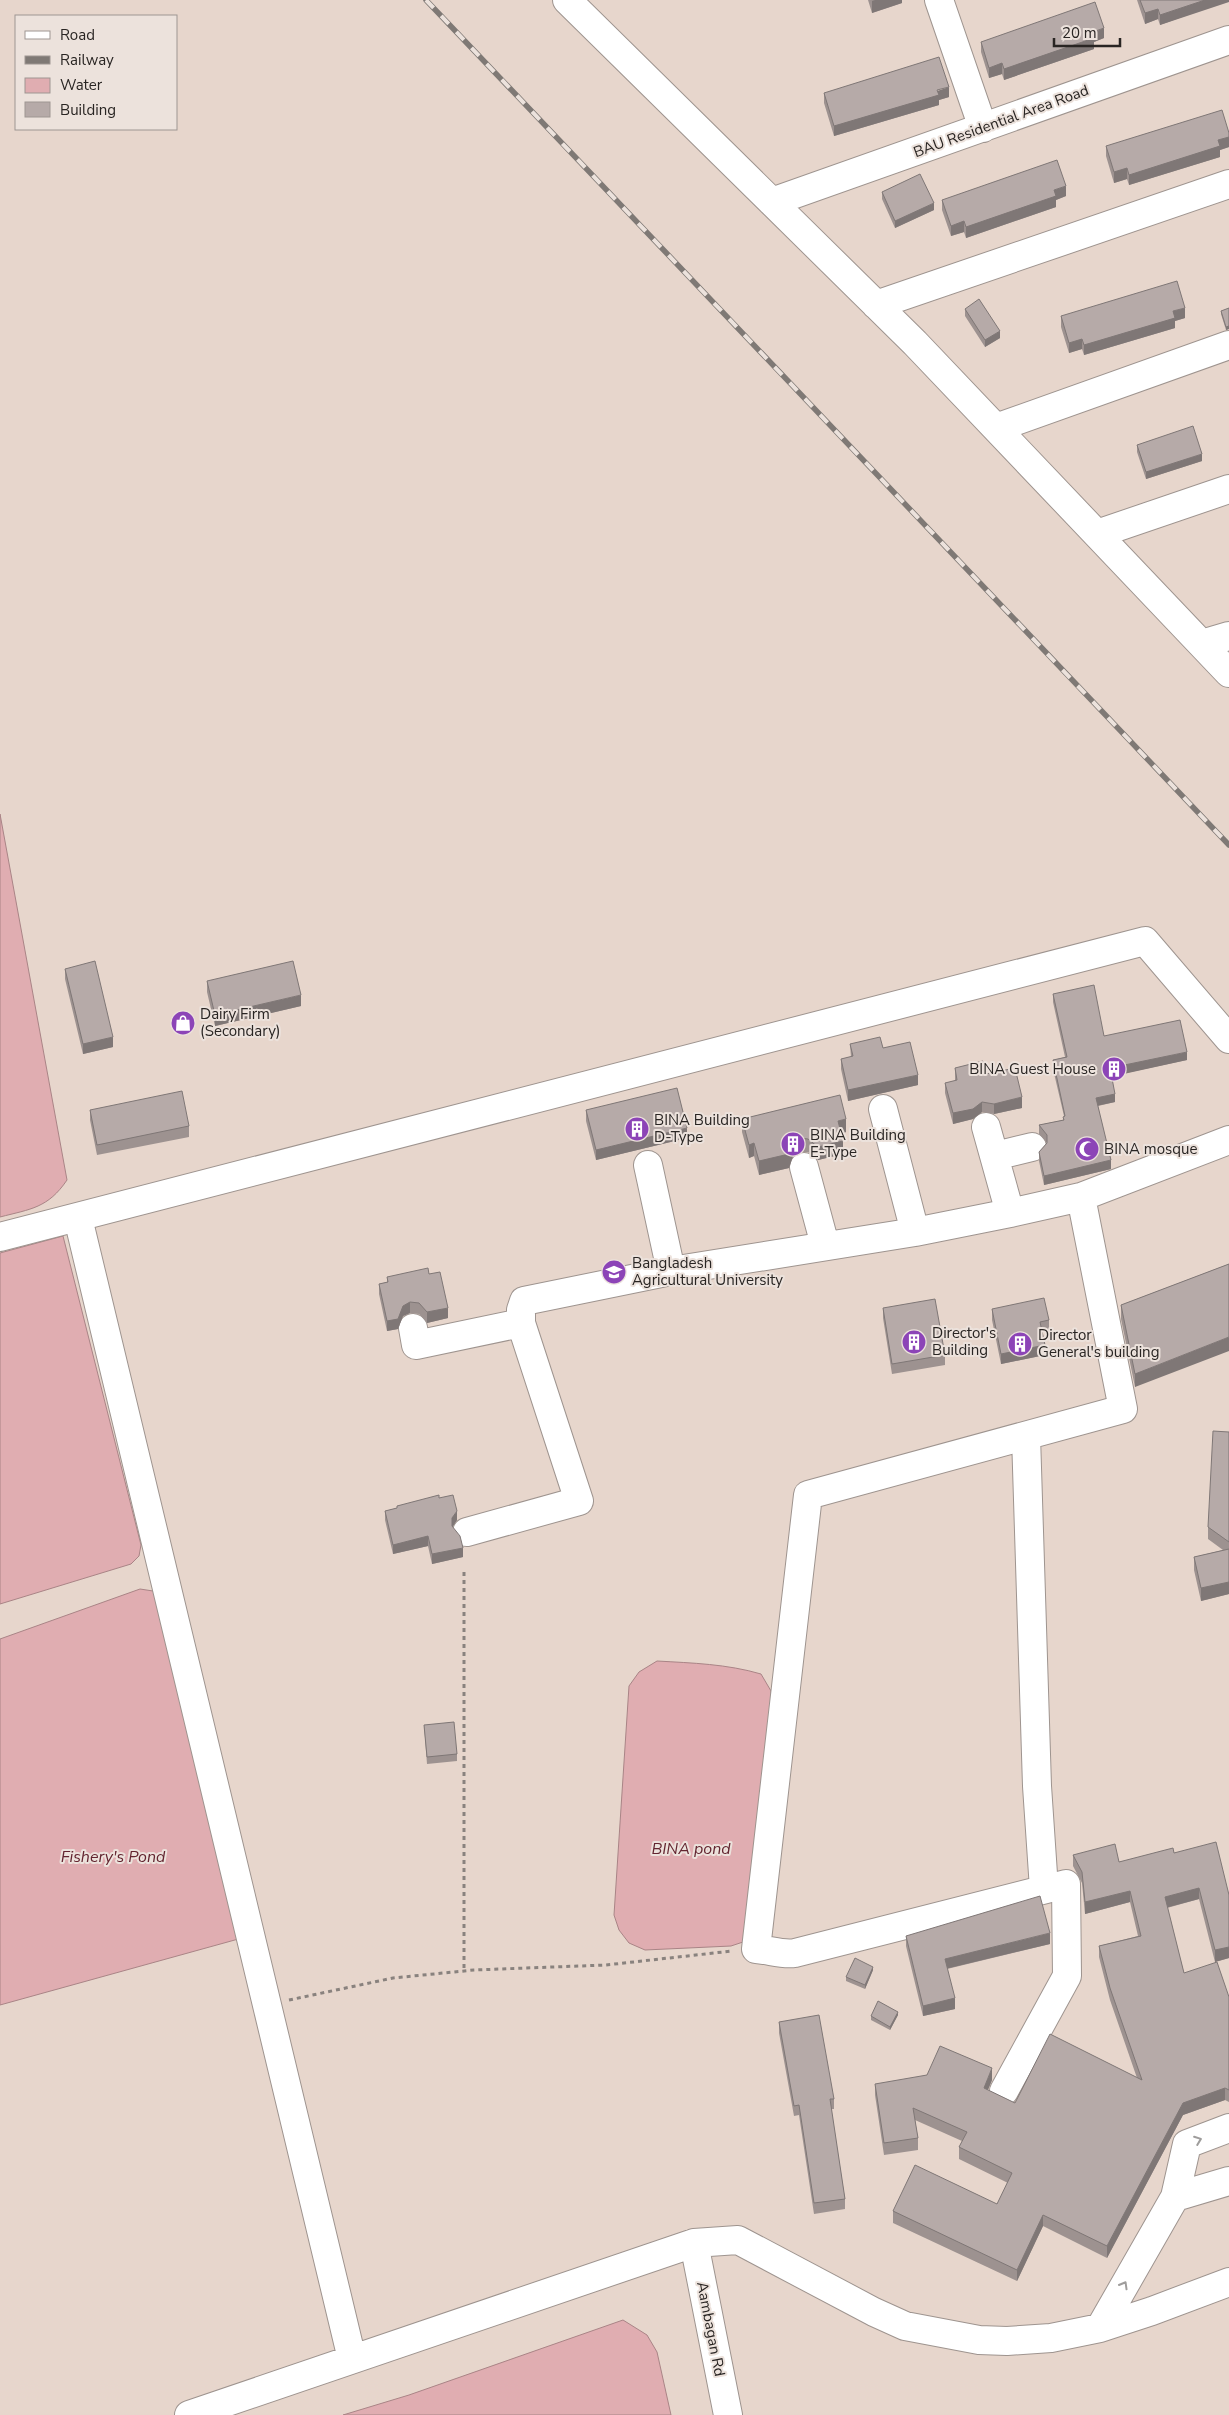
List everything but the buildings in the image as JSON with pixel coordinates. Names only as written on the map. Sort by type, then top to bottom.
[{"type":"street","points":[[567,0],[876,305],[1229,673]]},
{"type":"street","points":[[939,0],[983,128]]},
{"type":"street","name":"BAU Residential Area Road","points":[[772,202],[1229,40]]},
{"type":"street","points":[[876,305],[1229,184]]},
{"type":"street","points":[[996,428],[1229,345]]},
{"type":"street","points":[[1097,534],[1229,489]]},
{"type":"street","points":[[1202,644],[1229,636]]},
{"type":"street","points":[[0,1237],[1145,941],[1229,1039]]},
{"type":"street","points":[[883,1109],[915,1232]]},
{"type":"street","points":[[986,1127],[1010,1214]]},
{"type":"street","points":[[467,1532],[579,1501],[521,1323],[521,1310],[524,1301],[671,1270],[915,1232],[1010,1214],[1081,1197],[1229,1140]]},
{"type":"street","points":[[995,1156],[1032,1147]]},
{"type":"street","points":[[648,1165],[671,1270]]},
{"type":"street","points":[[804,1167],[825,1245]]},
{"type":"street","points":[[1004,2091],[1067,1976],[1066,1884],[795,1953],[783,1955],[777,1951],[756,1949],[808,1495],[1123,1410],[1081,1197]]},
{"type":"street","points":[[78,1218],[352,2359]]},
{"type":"street","points":[[413,1328],[416,1345],[521,1323]]},
{"type":"street","points":[[1026,1436],[1037,1776],[1044,1889]]},
{"type":"street","points":[[1100,2328],[1175,2197],[1187,2144],[1229,2128]]},
{"type":"street","points":[[1175,2197],[1229,2181]]},
{"type":"street","points":[[189,2415],[694,2242],[738,2240],[874,2312],[905,2326],[947,2335],[1007,2341],[1051,2338],[1100,2328],[1229,2282]]},
{"type":"street","name":"Aambagan Rd","points":[[694,2242],[728,2415]]},
{"type":"path","points":[[464,1572],[464,1971]]},
{"type":"path","points":[[267,2005],[392,1978],[464,1971],[606,1965],[756,1949]]},
{"type":"shaded area","name":"Bangladesh Agricultural University","points":[[0,0],[1229,0],[1229,2415],[0,2415]]},
{"type":"water","points":[[0,814],[67,1180],[46,1202],[30,1209],[0,1217]]},
{"type":"water","points":[[63,1236],[141,1545],[139,1556],[131,1564],[0,1604],[0,1253]]},
{"type":"water","name":"Fishery's Pond","points":[[140,1589],[153,1591],[165,1600],[242,1938],[0,2005],[0,1639]]},
{"type":"water","name":"BINA pond","points":[[657,1661],[722,1666],[761,1674],[771,1691],[772,1707],[746,1941],[731,1946],[645,1950],[629,1943],[619,1930],[614,1915],[629,1686],[639,1672]]},
{"type":"water","points":[[623,2320],[647,2335],[657,2352],[671,2415],[343,2415],[409,2395]]},
{"type":"railway","points":[[426,0],[1229,845]]},
{"type":"place","name":"Dairy Firm (Secondary)","points":[[183,1023]]},
{"type":"place","name":"BINA Guest House","points":[[1114,1069]]},
{"type":"place","name":"BINA Building D-Type","points":[[637,1129]]},
{"type":"place","name":"BINA Building E-Type","points":[[793,1144]]},
{"type":"place","name":"BINA mosque","points":[[1087,1149]]},
{"type":"place","name":"Bangladesh Agricultural University","points":[[614,1272]]},
{"type":"place","name":"Director's Building","points":[[914,1342]]},
{"type":"place","name":"Director General's building","points":[[1020,1344]]}]
